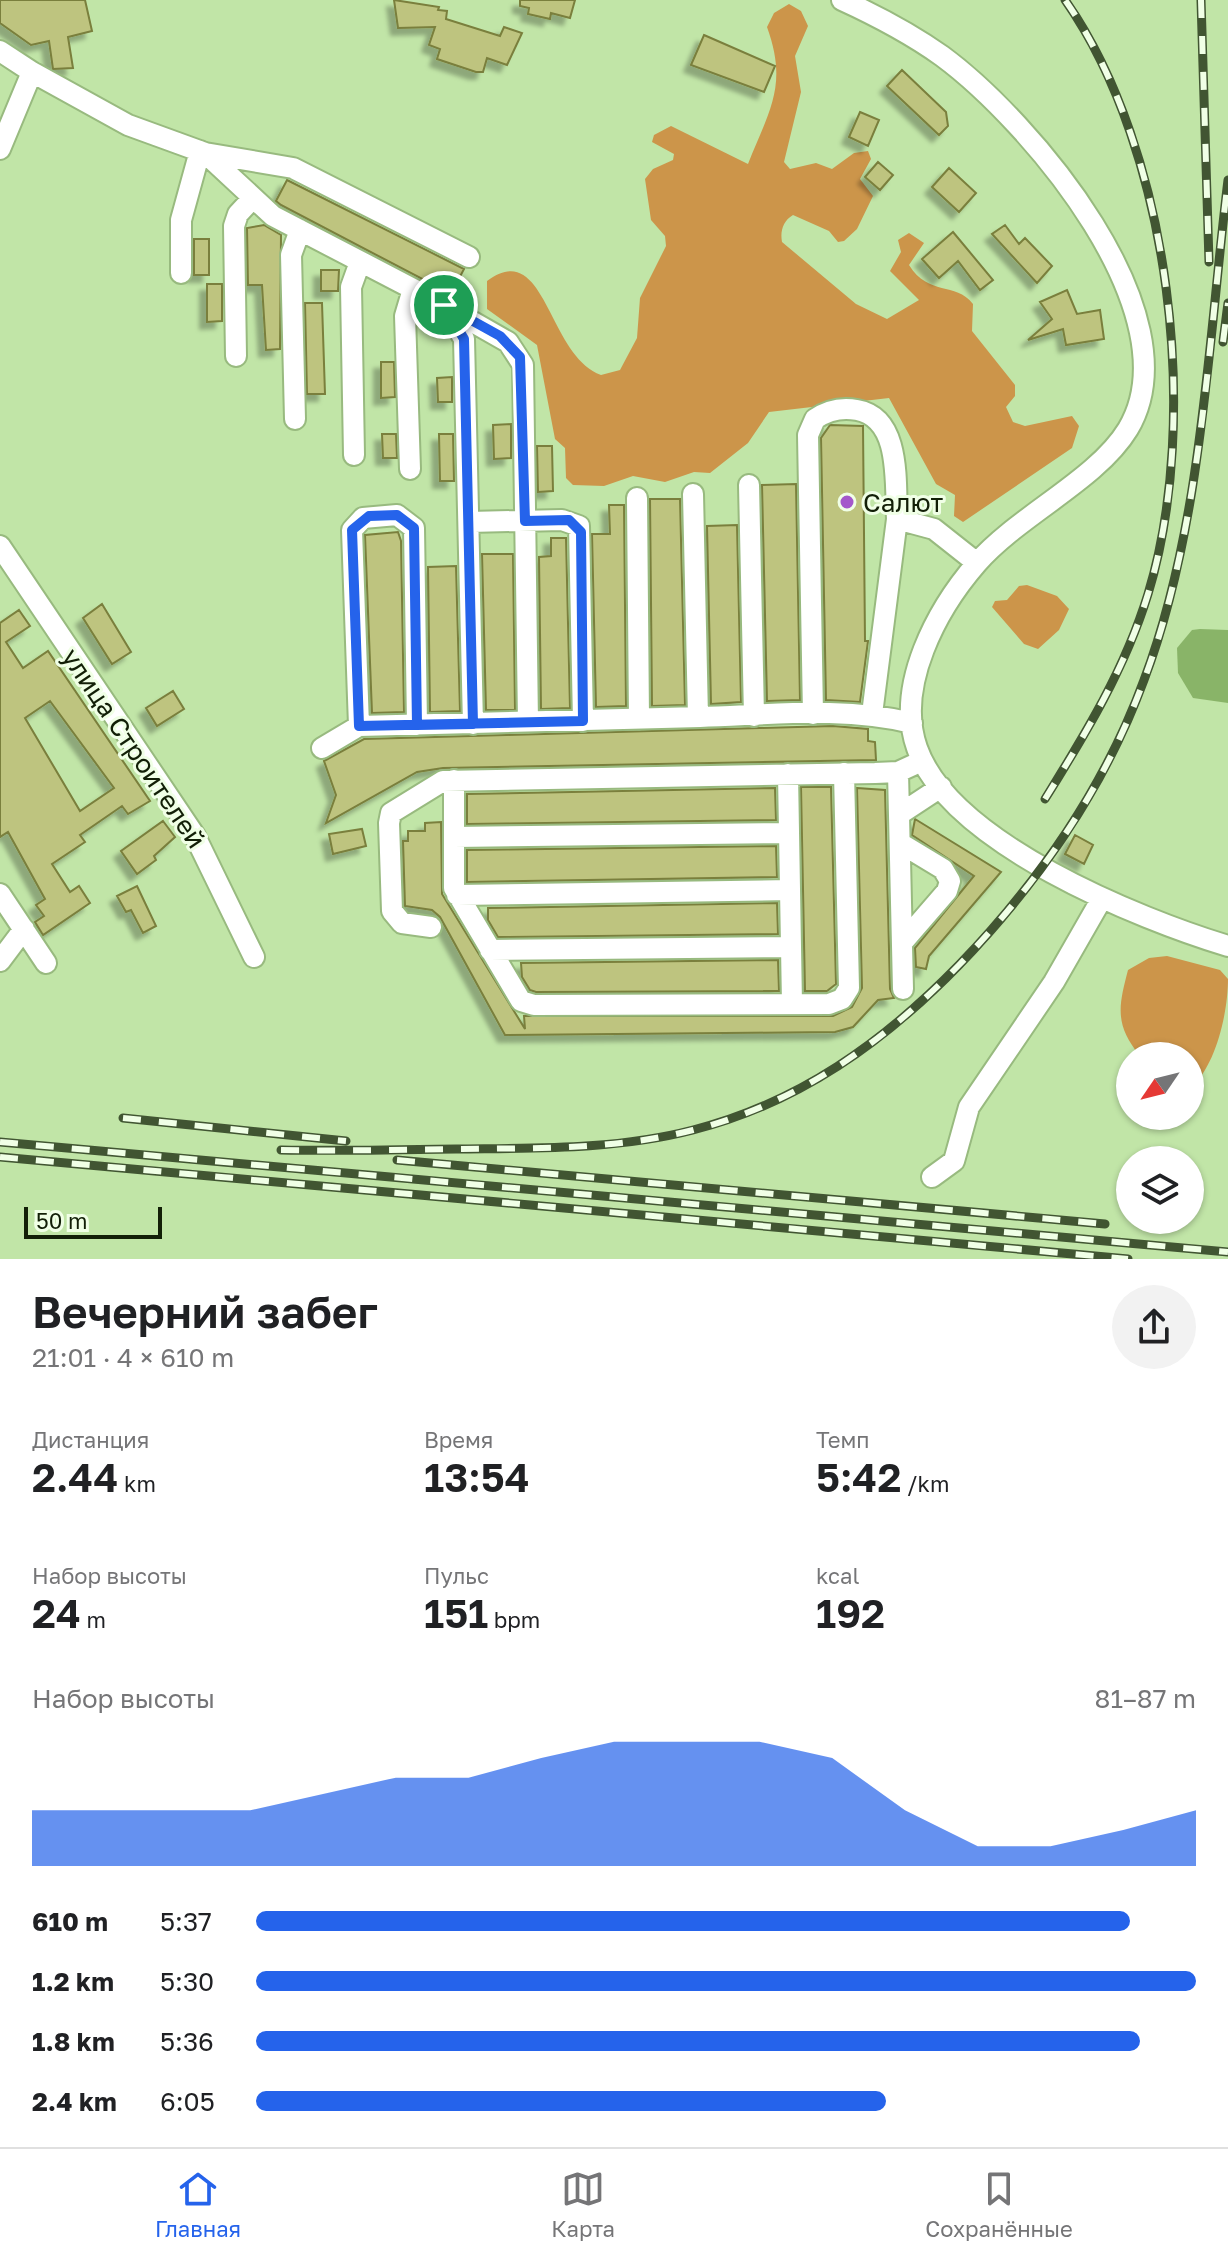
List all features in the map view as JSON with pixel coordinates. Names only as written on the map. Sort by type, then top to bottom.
[{"type":"street","points":[[842,0],[884,20],[941,56],[967,76],[1023,131],[1057,174],[1117,264],[1136,314],[1141,342],[1142,368],[1135,412],[1118,443],[1011,530],[977,563],[955,593],[925,650],[914,689],[912,723],[922,761],[941,787],[1009,846],[1101,900],[1228,946]]},
{"type":"street","points":[[884,20],[890,0]]},
{"type":"street","points":[[0,51],[128,125],[202,152],[293,168],[469,257]]},
{"type":"street","points":[[0,149],[32,72]]},
{"type":"street","points":[[202,152],[273,216],[500,336],[520,357],[528,722]]},
{"type":"street","points":[[181,273],[181,220],[202,152]]},
{"type":"street","points":[[236,356],[234,226],[245,191],[234,174],[236,167],[252,159]]},
{"type":"street","points":[[295,419],[291,255],[300,230]]},
{"type":"street","points":[[354,455],[351,287],[360,262]]},
{"type":"street","points":[[410,469],[405,316],[413,289]]},
{"type":"street","points":[[444,305],[464,339],[473,724]]},
{"type":"street","points":[[813,714],[808,435],[815,419],[835,409],[862,410],[885,430],[891,443],[897,519],[872,714]]},
{"type":"street","points":[[749,485],[754,716]]},
{"type":"street","points":[[693,494],[698,717]]},
{"type":"street","points":[[637,498],[639,719]]},
{"type":"street","points":[[359,726],[352,530],[369,516],[397,515],[414,528],[417,725]]},
{"type":"street","points":[[897,519],[934,529],[977,563]]},
{"type":"street","points":[[469,522],[569,520],[581,532],[583,721]]},
{"type":"street","name":"улица Строителей","points":[[0,546],[195,836],[254,957]]},
{"type":"street","points":[[322,748],[359,726],[813,714],[872,714],[912,723]]},
{"type":"street","points":[[431,927],[402,923],[392,911],[389,823],[398,806],[427,788],[454,780],[898,772],[922,761]]},
{"type":"street","points":[[898,772],[903,989]]},
{"type":"street","points":[[454,780],[453,881],[457,895],[515,995],[534,1005],[792,1004],[836,1003],[849,988],[844,773]]},
{"type":"street","points":[[788,774],[792,1004]]},
{"type":"street","points":[[900,814],[941,787]]},
{"type":"street","points":[[454,837],[789,833]]},
{"type":"street","points":[[900,843],[943,869],[950,881],[947,891],[902,943]]},
{"type":"street","points":[[457,895],[790,890]]},
{"type":"street","points":[[0,894],[46,963]]},
{"type":"street","points":[[932,1177],[954,1161],[969,1107],[1054,982],[1101,900]]},
{"type":"street","points":[[0,961],[24,929]]},
{"type":"street","points":[[490,950],[791,947]]},
{"type":"shaded area","points":[[789,4],[801,11],[808,26],[795,56],[801,92],[784,162],[790,169],[816,163],[832,169],[854,153],[868,151],[871,159],[860,179],[873,196],[857,229],[844,241],[838,242],[829,231],[793,215],[783,227],[782,242],[856,304],[887,319],[919,300],[890,271],[901,252],[898,240],[909,233],[924,243],[909,265],[917,275],[933,285],[966,297],[973,304],[972,331],[1015,385],[1015,396],[1006,407],[1013,422],[1025,426],[1072,416],[1079,426],[1072,448],[963,522],[954,516],[955,495],[936,484],[889,398],[769,412],[748,443],[710,473],[694,472],[665,482],[633,476],[604,486],[573,485],[566,478],[565,448],[555,439],[537,345],[487,309],[487,281],[507,272],[522,274],[535,286],[569,346],[583,363],[601,375],[620,370],[637,338],[640,298],[666,246],[665,236],[651,220],[645,179],[653,169],[673,160],[674,154],[652,142],[654,135],[671,126],[748,164],[774,97],[776,65],[767,27],[774,13]]},
{"type":"shaded area","points":[[1027,585],[1057,596],[1069,609],[1059,630],[1038,649],[1024,644],[992,607],[995,601],[1007,600],[1019,586]]},
{"type":"shaded area","points":[[1192,630],[1228,630],[1228,703],[1193,698],[1178,673],[1177,648]]},
{"type":"shaded area","points":[[1167,956],[1220,970],[1228,979],[1219,1038],[1204,1072],[1204,1042],[1130,1042],[1126,1035],[1121,1006],[1128,970],[1149,958]]},
{"type":"building","points":[[0,0],[85,0],[92,31],[68,37],[73,68],[53,69],[49,41],[31,45],[0,23]]},
{"type":"building","points":[[394,0],[439,7],[438,10],[447,11],[446,19],[500,36],[504,27],[522,33],[507,65],[487,58],[483,72],[476,72],[437,59],[440,49],[429,45],[435,27],[398,28]]},
{"type":"building","points":[[520,0],[575,0],[570,18],[551,13],[550,19],[528,14],[529,8],[520,6]]},
{"type":"building","points":[[704,35],[775,66],[764,92],[691,65]]},
{"type":"building","points":[[902,70],[946,112],[948,126],[939,135],[887,86]]},
{"type":"building","points":[[860,112],[879,120],[868,146],[849,137]]},
{"type":"building","points":[[878,162],[893,175],[880,190],[865,177]]},
{"type":"building","points":[[949,168],[976,193],[959,212],[932,187]]},
{"type":"building","points":[[287,180],[464,269],[451,294],[281,205],[276,201]]},
{"type":"building","points":[[264,225],[281,235],[280,349],[266,350],[262,285],[248,285],[247,228]]},
{"type":"building","points":[[1005,225],[1019,244],[1025,238],[1052,266],[1037,283],[992,234]]},
{"type":"building","points":[[953,232],[993,280],[980,290],[958,261],[939,278],[922,259]]},
{"type":"building","points":[[194,239],[209,239],[209,275],[194,275]]},
{"type":"building","points":[[321,270],[339,270],[338,291],[321,291]]},
{"type":"building","points":[[207,284],[222,284],[222,321],[207,322]]},
{"type":"building","points":[[1067,290],[1077,314],[1100,310],[1104,339],[1066,345],[1063,329],[1028,340],[1052,319],[1040,302]]},
{"type":"building","points":[[305,303],[322,303],[325,394],[307,394]]},
{"type":"building","points":[[381,362],[394,362],[395,397],[381,398]]},
{"type":"building","points":[[452,377],[452,402],[438,402],[437,378]]},
{"type":"building","points":[[511,424],[511,458],[494,459],[493,425]]},
{"type":"building","points":[[830,425],[863,426],[865,641],[868,641],[860,702],[826,700],[821,438]]},
{"type":"building","points":[[382,434],[396,434],[397,458],[383,458]]},
{"type":"building","points":[[439,434],[453,434],[454,481],[440,481]]},
{"type":"building","points":[[537,446],[552,446],[553,491],[538,492]]},
{"type":"building","points":[[796,484],[800,700],[767,701],[762,485]]},
{"type":"building","points":[[650,499],[680,499],[685,705],[652,706]]},
{"type":"building","points":[[609,505],[624,505],[626,706],[596,707],[592,534],[610,534]]},
{"type":"building","points":[[737,525],[741,702],[711,704],[707,526]]},
{"type":"building","points":[[398,532],[401,541],[404,712],[372,713],[365,535]]},
{"type":"building","points":[[551,538],[566,538],[570,708],[541,709],[539,557],[551,556]]},
{"type":"building","points":[[482,554],[513,554],[515,710],[486,710]]},
{"type":"building","points":[[456,566],[460,711],[430,712],[428,567]]},
{"type":"building","points":[[102,604],[131,652],[112,664],[83,618]]},
{"type":"building","points":[[19,610],[30,626],[6,642],[23,668],[48,651],[150,801],[128,814],[122,806],[80,835],[85,842],[52,864],[70,892],[79,886],[90,903],[43,935],[35,922],[44,916],[36,905],[45,899],[8,832],[0,837],[0,623]],"holes":[[[50,701],[114,788],[80,811],[25,718]]]},
{"type":"building","points":[[173,691],[184,709],[157,726],[146,708]]},
{"type":"building","points":[[833,726],[868,729],[868,741],[875,742],[876,760],[443,768],[417,772],[326,823],[336,795],[324,761],[364,739]]},
{"type":"building","points":[[801,787],[831,787],[836,984],[827,991],[805,991]]},
{"type":"building","points":[[775,788],[776,820],[467,824],[467,794]]},
{"type":"building","points":[[857,788],[885,790],[890,989],[894,998],[878,1000],[853,1027],[835,1032],[505,1035],[440,917],[432,910],[405,906],[403,841],[408,841],[408,831],[425,831],[425,823],[441,822],[442,894],[525,1029],[524,1016],[833,1016],[852,1007],[862,988]]},
{"type":"building","points":[[915,819],[1001,872],[929,956],[926,969],[916,967],[915,948],[974,876],[912,835]]},
{"type":"building","points":[[163,821],[175,837],[154,856],[156,860],[137,874],[121,851]]},
{"type":"building","points":[[362,829],[366,846],[333,854],[329,834]]},
{"type":"building","points":[[1075,835],[1093,845],[1084,864],[1065,854]]},
{"type":"building","points":[[776,846],[777,877],[467,882],[467,850]]},
{"type":"building","points":[[137,886],[156,926],[143,933],[131,910],[126,912],[117,896]]},
{"type":"building","points":[[777,903],[778,934],[498,937],[488,920],[488,908]]},
{"type":"building","points":[[778,960],[779,991],[536,992],[530,990],[522,977],[521,963]]},
{"type":"railway","points":[[1045,799],[1103,700],[1139,622],[1164,525],[1172,449],[1173,369],[1166,288],[1152,208],[1130,132],[1101,62],[1065,0]]},
{"type":"railway","points":[[1201,0],[1209,262]]},
{"type":"railway","points":[[281,1150],[575,1147],[664,1137],[693,1130],[769,1104],[838,1066],[901,1019],[959,965],[1016,901],[1066,832],[1109,759],[1144,680],[1179,560],[1191,497],[1228,180]]},
{"type":"railway","points":[[1223,342],[1228,303]]},
{"type":"railway","points":[[123,1118],[346,1141]]},
{"type":"railway","points":[[0,1142],[1228,1252]]},
{"type":"railway","points":[[0,1157],[1128,1259]]},
{"type":"railway","points":[[397,1160],[1105,1224]]},
{"type":"place","name":"Салют","points":[[847,502]]},
{"type":"route","points":[[444,305],[464,339],[473,724],[417,725],[414,528],[397,515],[369,516],[356,523],[352,530],[359,726],[417,725],[473,724],[583,721],[579,526],[569,520],[525,521],[523,365],[508,342],[444,305]]}]
